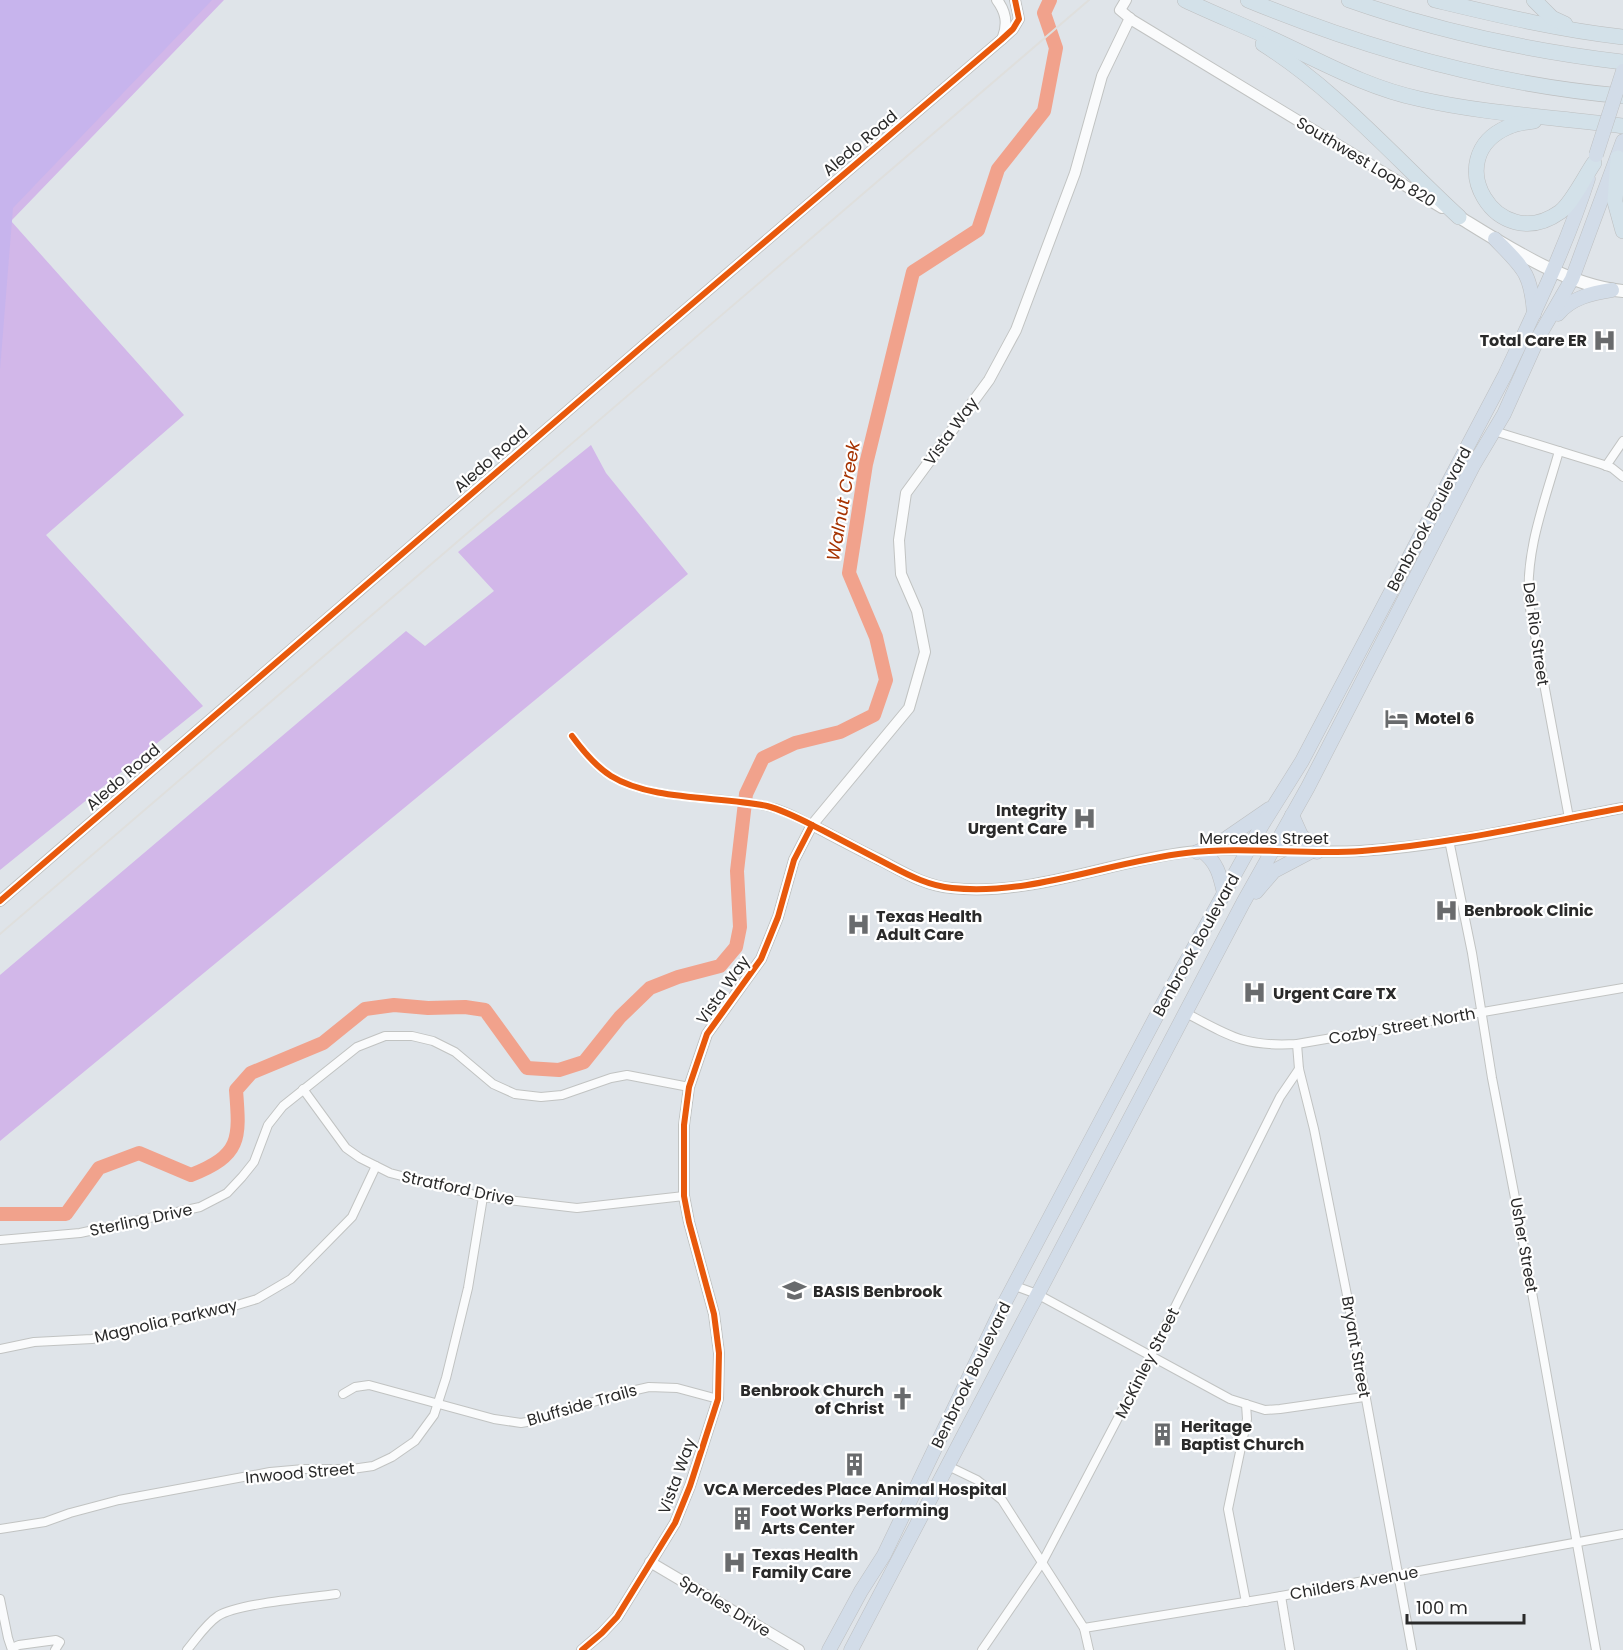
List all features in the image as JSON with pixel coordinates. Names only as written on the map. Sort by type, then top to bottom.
[{"type":"highway","points":[[1185,0],[1268,37],[1340,73],[1418,99],[1495,111],[1623,126]]},
{"type":"highway","points":[[1248,0],[1365,44],[1525,83],[1623,96]]},
{"type":"highway","points":[[1349,0],[1424,24],[1512,45],[1623,62]]},
{"type":"highway","points":[[1435,0],[1578,32],[1623,37]]},
{"type":"highway","points":[[1534,0],[1552,18],[1578,32]]},
{"type":"highway","points":[[1225,19],[1291,62],[1459,218]]},
{"type":"highway","name":"Benbrook Boulevard","points":[[850,1650],[1243,903],[1292,815],[1534,316],[1570,232],[1623,71]]},
{"type":"highway","points":[[1551,118],[1508,126],[1486,142],[1479,157],[1476,174],[1478,190],[1487,205],[1498,214],[1519,223],[1542,220],[1561,211],[1595,159]]},
{"type":"highway","name":"Benbrook Boulevard","points":[[829,1650],[884,1555],[1004,1304],[1247,850],[1302,760],[1411,568],[1504,414],[1539,336],[1572,279],[1623,141]]},
{"type":"highway","points":[[1618,157],[1615,202],[1623,231]]},
{"type":"highway","points":[[1495,239],[1516,260],[1528,277],[1532,290],[1534,316]]},
{"type":"highway","points":[[1539,336],[1563,308],[1590,294],[1618,290]]},
{"type":"highway","points":[[1200,851],[1221,842],[1273,806]]},
{"type":"highway","points":[[1243,903],[1274,871],[1314,852],[1300,835],[1292,815]]},
{"type":"highway","points":[[1200,851],[1211,857],[1217,867],[1224,893]]},
{"type":"main road","name":"Southwest Loop 820","points":[[1459,218],[1572,279],[1618,290]]},
{"type":"street","points":[[996,0],[1004,12],[1006,22],[1001,40]]},
{"type":"street","name":"Aledo Road","points":[[0,901],[1001,40],[1013,29],[1019,19],[1015,0]]},
{"type":"street","name":"Southwest Loop 820","points":[[1123,5],[1130,18],[1459,218]]},
{"type":"street","name":"Vista Way","points":[[582,1650],[616,1617],[675,1523],[690,1486],[718,1399],[719,1353],[714,1314],[684,1196],[684,1125],[689,1087],[707,1034],[761,958],[778,917],[794,860],[812,825],[909,708],[926,652],[917,611],[901,574],[898,540],[906,493],[989,380],[1016,330],[1075,173],[1102,76],[1130,18]]},
{"type":"street","points":[[1494,431],[1606,466],[1623,477]]},
{"type":"street","points":[[1606,466],[1623,441]]},
{"type":"street","name":"Del Rio Street","points":[[1559,451],[1530,551],[1527,580],[1529,603],[1569,818]]},
{"type":"street","points":[[572,736],[583,750],[611,776],[631,785],[659,792],[751,803],[780,810],[812,825]]},
{"type":"street","name":"Mercedes Street","points":[[812,825],[920,881],[951,888],[984,889],[1034,884],[1151,857],[1200,851],[1359,851],[1449,840],[1623,808]]},
{"type":"street","name":"Usher Street","points":[[1449,840],[1472,952],[1596,1650]]},
{"type":"street","name":"Cozby Street North","points":[[1186,1014],[1227,1035],[1248,1043],[1269,1046],[1297,1044],[1623,988]]},
{"type":"street","name":"Sterling Drive","points":[[0,1240],[80,1233],[200,1207],[227,1193],[254,1162],[268,1125],[283,1106],[357,1047],[385,1036],[412,1036],[433,1041],[455,1052],[493,1084],[515,1094],[541,1097],[562,1095],[611,1078],[627,1075],[689,1087]]},
{"type":"street","name":"Bryant Street","points":[[1297,1044],[1299,1069],[1314,1129],[1347,1295],[1412,1650]]},
{"type":"street","name":"McKinley Street","points":[[982,1650],[1042,1561],[1150,1357],[1280,1097],[1299,1069]]},
{"type":"street","name":"Stratford Drive","points":[[303,1089],[346,1148],[390,1173],[483,1197],[577,1208],[684,1196]]},
{"type":"street","name":"Magnolia Parkway","points":[[0,1349],[34,1342],[92,1339],[214,1312],[256,1299],[291,1279],[352,1217],[376,1166]]},
{"type":"street","name":"Inwood Street","points":[[0,1529],[45,1522],[119,1500],[270,1472],[373,1466],[415,1442],[434,1415],[438,1404],[468,1288],[483,1197]]},
{"type":"street","points":[[1015,1286],[1037,1294],[1230,1399],[1265,1410],[1364,1397]]},
{"type":"street","name":"Bluffside Trails","points":[[343,1394],[355,1387],[369,1385],[494,1419],[520,1423],[538,1420],[618,1394],[649,1387],[677,1388],[718,1399]]},
{"type":"street","points":[[1246,1404],[1247,1419],[1228,1509],[1246,1602]]},
{"type":"street","points":[[948,1466],[977,1480],[1002,1500],[1084,1628],[1089,1650]]},
{"type":"street","name":"Childers Avenue","points":[[1084,1628],[1281,1596],[1623,1534]]},
{"type":"street","name":"Sproles Drive","points":[[650,1562],[800,1650]]},
{"type":"street","points":[[187,1650],[211,1622],[224,1613],[247,1607],[336,1594]]},
{"type":"street","points":[[1281,1596],[1290,1650]]},
{"type":"street","points":[[0,1599],[12,1649],[20,1645],[56,1640],[60,1642],[55,1650]]},
{"type":"shaded area","points":[[0,0],[224,0],[11,221],[184,415],[46,535],[203,706],[0,870]]},
{"type":"shaded area","points":[[0,0],[212,0],[13,208],[0,370]]},
{"type":"shaded area","points":[[591,445],[606,473],[688,574],[0,1141],[0,975],[406,631],[425,646],[494,591],[458,552]]},
{"type":"waterway","name":"Walnut Creek","points":[[0,1214],[66,1214],[99,1168],[139,1153],[191,1175],[207,1168],[220,1160],[234,1144],[238,1122],[236,1090],[251,1073],[323,1043],[365,1009],[394,1005],[428,1008],[465,1007],[485,1010],[527,1068],[559,1070],[584,1062],[620,1017],[650,988],[678,977],[720,966],[736,947],[740,927],[737,871],[746,794],[763,758],[795,743],[840,732],[874,715],[886,680],[876,637],[849,573],[866,464],[913,272],[978,230],[998,169],[1044,111],[1056,48],[1044,13],[1050,0]]},
{"type":"railway","points":[[0,934],[1089,0]]},
{"type":"cycle path","points":[[0,901],[1001,40],[1013,29],[1019,19],[1015,0]]},
{"type":"cycle path","points":[[572,736],[600,768],[627,784],[666,794],[774,808],[913,877],[952,888],[982,889],[1040,883],[1157,857],[1208,851],[1340,852],[1395,848],[1493,833],[1623,808]]},
{"type":"cycle path","points":[[582,1650],[617,1617],[675,1523],[690,1486],[718,1399],[719,1353],[714,1314],[684,1196],[684,1125],[689,1087],[707,1034],[761,959],[778,917],[794,860],[812,825]]},
{"type":"place","name":"Total Care ER","points":[[1605,340]]},
{"type":"place","name":"Motel 6","points":[[1397,718]]},
{"type":"place","name":"Integrity Urgent Care","points":[[1085,819]]},
{"type":"place","name":"Benbrook Clinic","points":[[1446,910]]},
{"type":"place","name":"Texas Health Adult Care","points":[[858,925]]},
{"type":"place","name":"Urgent Care TX","points":[[1255,993]]},
{"type":"place","name":"BASIS Benbrook","points":[[795,1291]]},
{"type":"place","name":"Benbrook Church of Christ","points":[[902,1399]]},
{"type":"place","name":"Heritage Baptist Church","points":[[1163,1435]]},
{"type":"place","name":"VCA Mercedes Place Animal Hospital","points":[[855,1464]]},
{"type":"place","name":"Foot Works Performing Arts Center","points":[[743,1519]]},
{"type":"place","name":"Texas Health Family Care","points":[[734,1563]]}]
